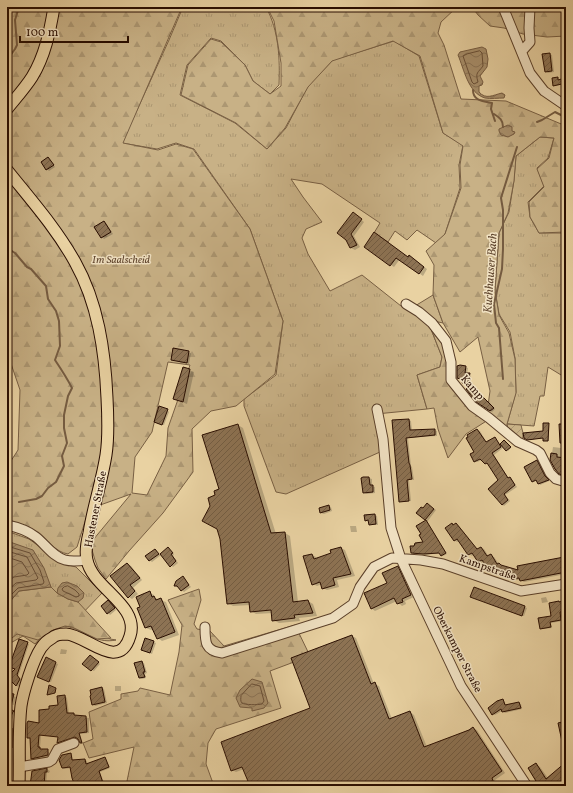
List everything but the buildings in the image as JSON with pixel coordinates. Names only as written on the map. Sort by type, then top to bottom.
[{"type":"main road","points":[[7,109],[32,78],[47,42],[54,7]]},
{"type":"main road","name":"Hastener Straße","points":[[7,170],[40,210],[76,263],[97,318],[103,350],[109,425],[106,458],[91,518],[86,560],[97,579],[125,609],[130,618],[132,627],[131,635],[126,646],[121,650],[114,652],[106,652],[78,637],[66,634],[51,638],[41,648],[28,680],[21,704],[19,786]]},
{"type":"street","points":[[503,7],[530,73],[544,91],[566,106]]},
{"type":"street","points":[[522,51],[530,42],[528,28],[530,7]]},
{"type":"street","name":"Kamp","points":[[406,304],[419,312],[432,323],[446,341],[451,362],[451,380],[472,406],[518,442],[540,453],[550,473],[556,479],[566,482]]},
{"type":"street","name":"Oberkamper Straße","points":[[377,409],[383,439],[391,528],[401,559],[461,686],[527,786]]},
{"type":"street","points":[[7,524],[35,536],[59,558],[73,562],[86,560]]},
{"type":"street","points":[[205,627],[205,640],[209,649],[214,652],[222,653],[328,620],[350,607],[355,600],[360,587],[374,567],[392,558],[401,559]]},
{"type":"street","name":"Kampstraße","points":[[401,559],[443,564],[521,591],[566,584]]},
{"type":"street","points":[[20,767],[49,762],[52,760],[58,749],[74,743]]},
{"type":"green space","name":"Im Saalscheid","points":[[7,7],[182,7],[123,143],[158,150],[176,144],[193,149],[250,229],[283,321],[275,374],[236,406],[211,411],[192,429],[193,472],[163,513],[106,579],[98,568],[95,560],[92,550],[93,540],[131,494],[89,509],[77,547],[68,554],[59,551],[34,530],[7,520],[7,467],[18,450],[20,390],[7,352]],"holes":[[[168,362],[190,365],[168,428],[166,456],[147,495],[132,493],[135,457],[152,432]]]},
{"type":"green space","points":[[183,7],[266,7],[274,26],[278,45],[279,85],[270,94],[253,81],[245,65],[221,41],[211,38],[187,65],[180,95],[235,123],[267,149],[286,128],[308,86],[333,60],[394,41],[419,56],[443,133],[463,145],[459,165],[460,188],[445,234],[436,243],[417,230],[407,240],[395,231],[388,242],[374,233],[380,223],[322,184],[291,179],[322,222],[306,229],[302,238],[308,254],[330,291],[362,275],[401,306],[427,319],[442,357],[440,367],[417,375],[427,409],[376,414],[380,452],[286,494],[276,492],[244,406],[244,399],[276,375],[283,321],[250,229],[194,149],[176,143],[157,149],[122,143]]},
{"type":"green space","points":[[267,7],[457,7],[441,22],[438,33],[444,45],[461,99],[506,101],[566,126],[566,232],[539,233],[530,217],[529,202],[544,187],[537,169],[549,158],[554,138],[540,137],[516,156],[514,181],[508,213],[499,233],[495,291],[499,315],[509,333],[515,359],[516,393],[507,424],[509,433],[487,413],[490,391],[478,337],[460,352],[443,323],[433,295],[434,265],[426,251],[445,234],[461,188],[460,165],[463,146],[443,133],[420,56],[393,41],[332,61],[308,87],[285,128],[267,149],[236,123],[181,95],[188,65],[211,39],[221,42],[245,65],[253,81],[270,94],[281,86],[281,63],[274,21]]},
{"type":"green space","points":[[472,7],[566,7],[566,36],[547,37],[523,34],[504,28],[490,26]]},
{"type":"green space","points":[[540,137],[554,138],[548,158],[537,168],[544,186],[528,202],[530,217],[539,233],[566,233],[566,378],[548,367],[544,396],[540,396],[534,426],[507,424],[516,392],[515,358],[510,332],[499,314],[495,290],[499,233],[509,212],[516,156]]},
{"type":"green space","points":[[433,295],[443,323],[434,321],[415,306]]},
{"type":"green space","points":[[427,319],[447,347],[449,379],[488,420],[466,434],[448,458],[438,429],[434,408],[427,409],[417,375],[440,367],[442,357]]},
{"type":"green space","points":[[507,424],[521,425],[523,442],[509,433]]},
{"type":"green space","points":[[7,531],[29,539],[57,562],[76,567],[102,593],[78,618],[101,635],[116,640],[94,638],[76,629],[58,627],[47,632],[35,644],[23,636],[7,645]]},
{"type":"green space","points":[[51,587],[57,593],[78,602],[111,638],[97,639],[72,627],[65,626],[53,630],[38,640],[17,634],[7,642],[7,605],[19,591]]},
{"type":"green space","points":[[199,589],[201,600],[194,624],[197,629],[210,631],[224,646],[295,625],[310,656],[270,671],[281,708],[216,729],[208,743],[206,764],[214,786],[126,786],[134,747],[89,758],[83,743],[93,739],[89,712],[121,699],[121,694],[138,691],[140,688],[170,695],[179,652],[182,625],[168,600]]},
{"type":"water","points":[[482,47],[486,49],[488,59],[487,67],[480,76],[483,82],[482,85],[479,86],[479,92],[484,96],[493,96],[502,93],[505,95],[504,98],[485,98],[474,91],[467,80],[458,55],[460,52]]},
{"type":"water","points":[[508,125],[512,127],[512,131],[515,132],[514,134],[508,137],[501,135],[499,129]]},
{"type":"water","points":[[7,541],[33,550],[44,568],[51,587],[19,591],[7,605]]},
{"type":"water","points":[[67,582],[77,586],[84,593],[83,598],[78,602],[57,593],[58,588],[62,583]]},
{"type":"water","points":[[252,679],[262,682],[268,703],[264,708],[252,711],[252,708],[240,707],[236,698],[240,690]]},
{"type":"waterway","points":[[7,60],[17,45],[15,20],[19,7]]},
{"type":"waterway","name":"Kuchhauser Bach","points":[[473,90],[473,94],[477,98],[482,101],[492,103],[491,109],[495,121]]},
{"type":"waterway","points":[[537,122],[555,112],[565,117]]},
{"type":"waterway","points":[[494,114],[501,119],[503,127]]},
{"type":"waterway","name":"Kuchhauser Bach","points":[[503,379],[499,328],[496,323],[494,304],[502,269],[503,210],[501,198],[517,147]]},
{"type":"waterway","points":[[7,248],[15,253],[46,286],[48,299],[56,311],[59,321],[60,346],[55,360],[72,388],[68,396],[64,415],[64,428],[67,443],[62,456],[64,466],[56,482],[48,488],[42,496],[36,499],[19,502]]}]
